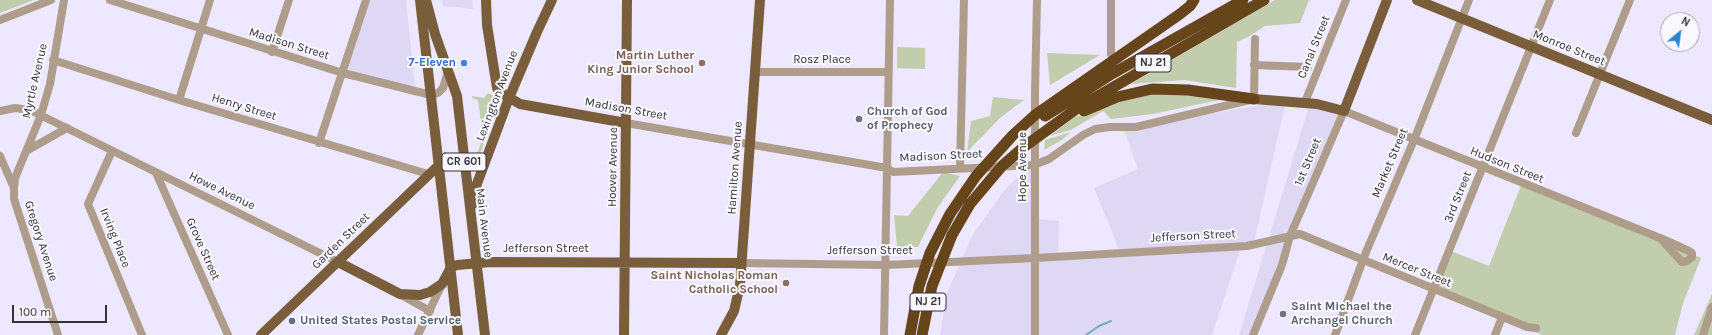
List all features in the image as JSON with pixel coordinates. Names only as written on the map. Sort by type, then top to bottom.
[{"type":"highway","points":[[1044,112],[1180,14],[1190,6],[1194,0]]},
{"type":"highway","name":"NJ 21","points":[[910,335],[915,303],[930,252],[950,214],[976,176],[993,158],[1044,112],[1243,0]]},
{"type":"highway","name":"NJ 21","points":[[922,335],[928,304],[937,270],[944,251],[967,210],[993,176],[1011,157],[1097,95],[1264,0]]},
{"type":"highway","points":[[1044,132],[1097,105],[1140,91],[1176,89],[1254,99]]},
{"type":"main road","name":"Main Avenue","points":[[425,0],[434,34],[457,96],[485,335]]},
{"type":"main road","name":"Main Avenue","points":[[425,0],[431,95],[458,335]]},
{"type":"main road","name":"Madison Street","points":[[486,0],[487,25],[494,72],[497,88],[500,92],[520,104],[626,122]]},
{"type":"main road","name":"Lexington Avenue","points":[[472,228],[475,189],[510,98],[552,0]]},
{"type":"main road","name":"Hoover Avenue","points":[[624,335],[627,0]]},
{"type":"main road","name":"Hamilton Avenue","points":[[721,335],[734,311],[739,295],[760,0]]},
{"type":"main road","name":"1st Street","points":[[1344,111],[1387,0]]},
{"type":"main road","name":"Monroe Street","points":[[1417,0],[1712,120]]},
{"type":"main road","name":"Madison Street","points":[[1254,99],[1305,102],[1334,107],[1344,111]]},
{"type":"main road","name":"Garden Street","points":[[260,335],[438,166]]},
{"type":"main road","name":"Howe Avenue","points":[[338,262],[400,294]]},
{"type":"main road","name":"Jefferson Street","points":[[450,268],[457,265],[476,263],[741,263]]},
{"type":"main road","points":[[400,294],[420,295],[430,292],[442,284],[450,268]]},
{"type":"street","points":[[0,20],[51,0]]},
{"type":"street","name":"Myrtle Avenue","points":[[14,188],[15,178],[41,116],[64,0]]},
{"type":"street","name":"Madison Street","points":[[110,0],[130,3],[201,30],[272,52],[343,73],[431,95]]},
{"type":"street","points":[[179,100],[210,0]]},
{"type":"street","points":[[272,52],[289,0]]},
{"type":"street","points":[[319,143],[366,0]]},
{"type":"street","points":[[884,335],[890,0]]},
{"type":"street","points":[[960,168],[964,0]]},
{"type":"street","name":"Hope Avenue","points":[[1035,335],[1034,165],[1037,0]]},
{"type":"street","points":[[1111,0],[1111,54]]},
{"type":"street","name":"Canal Street","points":[[1305,102],[1346,0]]},
{"type":"street","name":"Market Street","points":[[1335,335],[1364,258],[1414,140],[1469,0]]},
{"type":"street","name":"3rd Street","points":[[1416,335],[1550,0]]},
{"type":"street","points":[[1576,133],[1630,0]]},
{"type":"street","points":[[1254,99],[1255,39]]},
{"type":"street","name":"Henry Street","points":[[53,60],[319,143],[428,174]]},
{"type":"street","points":[[1254,65],[1308,67]]},
{"type":"street","points":[[431,95],[438,93],[443,88],[448,70]]},
{"type":"street","name":"Rosz Place","points":[[755,72],[888,72]]},
{"type":"street","name":"Madison Street","points":[[626,122],[887,168],[893,172],[1034,165],[1053,157],[1083,135],[1095,129],[1102,127],[1136,127],[1254,99]]},
{"type":"street","name":"Howe Avenue","points":[[0,112],[22,108],[41,116],[338,262]]},
{"type":"street","name":"Hudson Street","points":[[1344,111],[1662,240]]},
{"type":"street","name":"1st Street","points":[[1253,335],[1282,265],[1290,236],[1344,111]]},
{"type":"street","points":[[28,150],[67,128]]},
{"type":"street","name":"Irving Place","points":[[112,151],[88,204],[142,335]]},
{"type":"street","name":"Gregory Avenue","points":[[0,159],[14,188],[14,199],[58,335]]},
{"type":"street","name":"Grove Street","points":[[156,173],[228,335]]},
{"type":"street","name":"Mercer Street","points":[[1290,236],[1300,234],[1364,258],[1371,264],[1434,290],[1527,327],[1536,328]]},
{"type":"street","name":"Jefferson Street","points":[[741,263],[886,265],[1035,258],[1248,246],[1290,236]]},
{"type":"street","points":[[418,335],[442,284]]},
{"type":"street","name":"Howe Avenue","points":[[400,294],[430,311]]},
{"type":"street","points":[[1703,335],[1712,306]]},
{"type":"street","points":[[1495,335],[1502,317]]},
{"type":"shaded area","points":[[366,0],[406,0],[416,96],[342,74]]},
{"type":"shaded area","points":[[442,0],[472,0],[473,9],[443,6]]},
{"type":"shaded area","points":[[1286,101],[1253,246],[1241,247],[1212,335],[940,335],[947,293],[972,236],[1006,188],[1036,160],[1036,219],[1059,221],[1058,258],[1121,254],[1094,188],[1138,169],[1123,128]]},
{"type":"shaded area","points":[[1310,103],[1345,110],[1253,335],[1239,335]]},
{"type":"green space","points":[[0,0],[34,0],[0,13]]},
{"type":"green space","points":[[1275,0],[1309,0],[1300,23],[1265,26],[1237,42],[1236,88],[1184,80],[1131,84]]},
{"type":"green space","points":[[897,47],[925,48],[925,69],[897,68]]},
{"type":"green space","points":[[1047,53],[1100,55],[1050,85]]},
{"type":"green space","points":[[1154,92],[1233,97],[1153,114],[1111,119],[1103,111],[1071,130],[1049,136],[1074,118],[1099,106]]},
{"type":"green space","points":[[488,93],[499,98],[475,169],[472,167],[483,138],[478,100],[472,98],[472,96],[484,98]]},
{"type":"green space","points":[[993,97],[1024,100],[1001,117],[967,152],[971,121],[990,116]]},
{"type":"green space","points":[[1071,132],[1062,140],[1044,150],[1045,140]]},
{"type":"green space","points":[[943,172],[960,176],[938,207],[918,247],[897,247],[894,215],[908,216]]},
{"type":"green space","points":[[1522,183],[1701,258],[1683,303],[1675,335],[1542,335],[1435,290],[1451,251],[1489,266]]},
{"type":"green space","points":[[1712,294],[1712,335],[1694,335]]},
{"type":"waterway","points":[[1086,335],[1099,326],[1111,321]]},
{"type":"place","name":"7-Eleven","points":[[464,63]]},
{"type":"place","name":"Martin Luther King Junior School","points":[[702,63]]},
{"type":"place","name":"Church of God of Prophecy","points":[[859,119]]},
{"type":"place","name":"Saint Nicholas Roman Catholic School","points":[[786,283]]},
{"type":"place","name":"Saint Michael the Archangel Church","points":[[1283,314]]},
{"type":"place","name":"United States Postal Service","points":[[292,321]]}]
